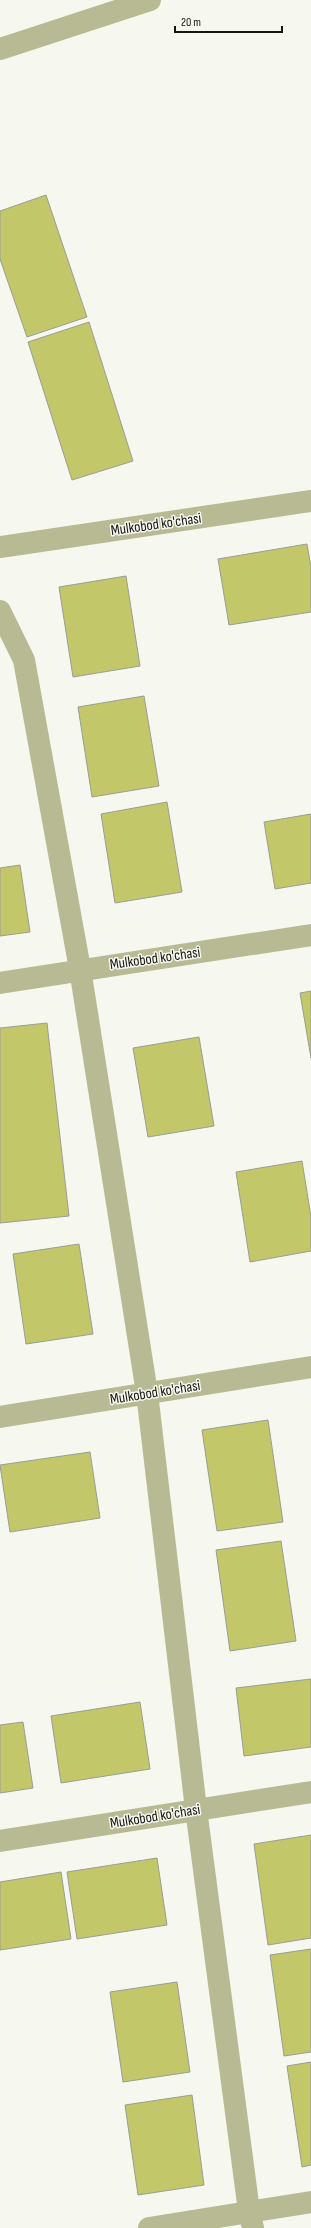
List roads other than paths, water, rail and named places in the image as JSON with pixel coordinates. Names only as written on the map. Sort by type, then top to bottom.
[{"type":"street","points":[[0,49],[150,0]]},
{"type":"street","name":"Mulkobod ko'chasi","points":[[0,547],[311,502]]},
{"type":"street","points":[[0,611],[24,660],[80,969],[147,1393],[196,1809],[251,2219]]},
{"type":"street","name":"Mulkobod ko'chasi","points":[[0,983],[80,969],[311,935]]},
{"type":"street","name":"Mulkobod ko'chasi","points":[[0,1417],[311,1367]]},
{"type":"street","name":"Mulkobod ko'chasi","points":[[0,1841],[311,1792]]},
{"type":"street","points":[[149,2228],[251,2219],[311,2202]]}]
